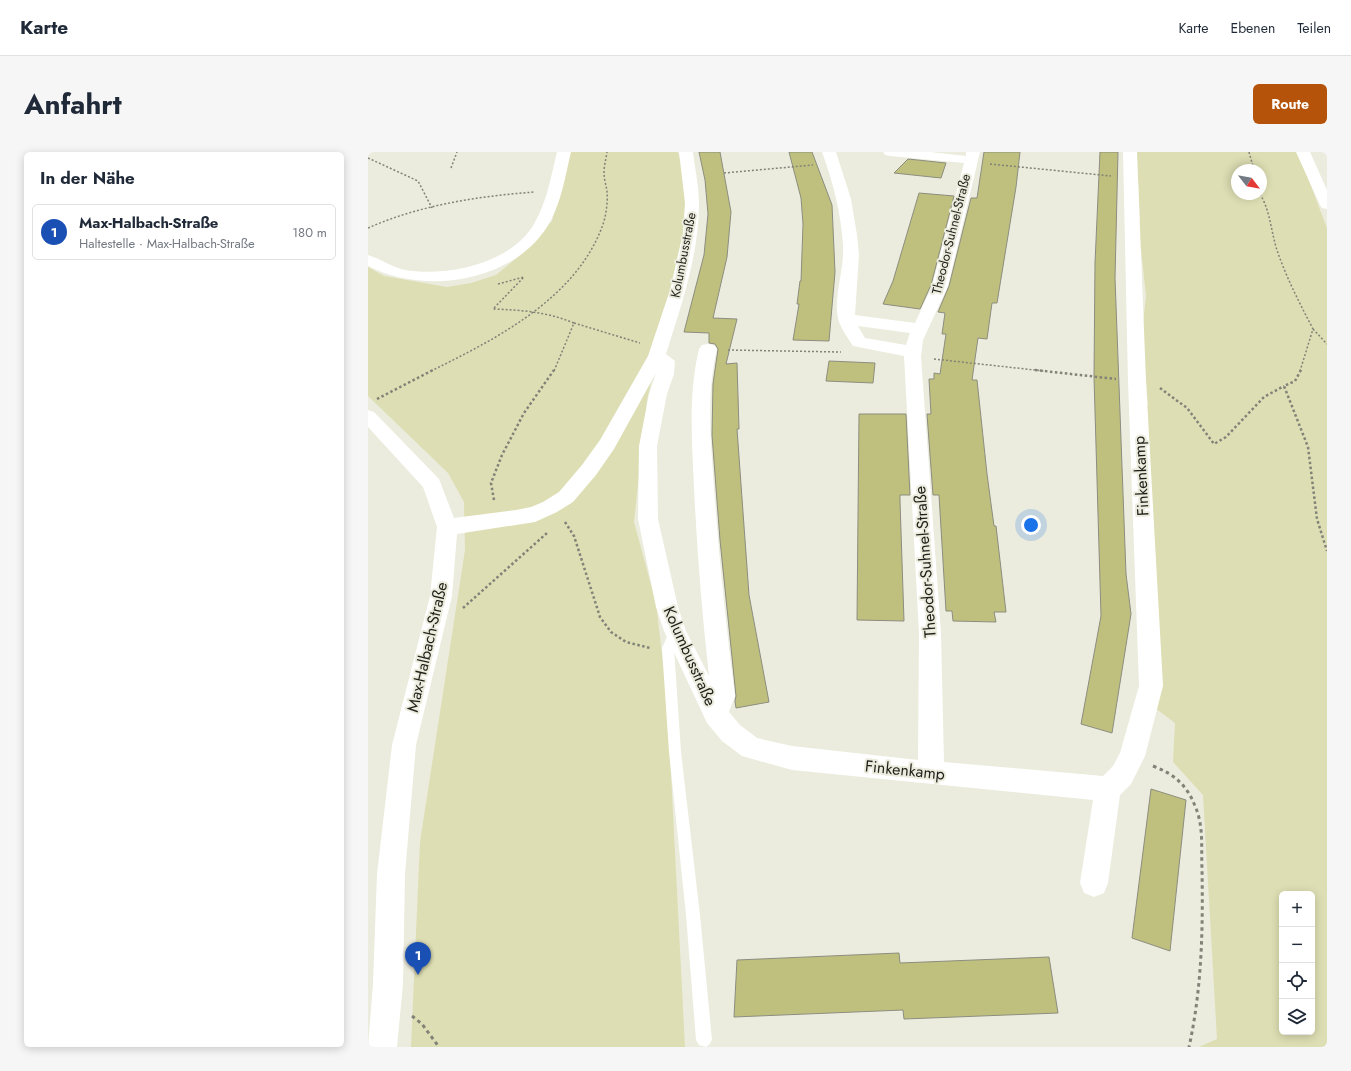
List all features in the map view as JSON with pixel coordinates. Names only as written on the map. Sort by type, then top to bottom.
[{"type":"street","points":[[368,260],[383,268],[403,274],[426,276],[470,272],[494,263],[518,251],[535,234],[544,218],[554,191],[564,152]]},
{"type":"street","name":"Kolumbusstraße","points":[[447,527],[516,518],[535,514],[550,507],[566,497],[589,470],[607,444],[655,349],[678,290],[690,234],[692,203],[686,152]]},
{"type":"street","name":"Theodor-Suhnel-Straße","points":[[890,152],[971,158],[940,286],[920,329],[912,354],[930,633],[931,773]]},
{"type":"street","name":"Finkenkamp","points":[[716,716],[732,733],[751,748],[792,758],[931,773],[1108,789],[1122,774],[1132,756],[1151,686],[1137,381],[1130,152]]},
{"type":"street","points":[[1303,152],[1322,183],[1327,205]]},
{"type":"street","points":[[831,158],[844,195],[850,230],[852,265],[847,319],[851,330],[859,342],[912,354]]},
{"type":"street","points":[[847,319],[920,329]]},
{"type":"street","name":"Kolumbusstraße","points":[[655,349],[666,361],[665,374],[658,394],[648,446],[648,519],[672,639],[716,716]]},
{"type":"street","name":"Kolumbusstraße","points":[[708,349],[702,374],[702,449],[706,528],[723,696],[716,716]]},
{"type":"street","name":"Max-Halbach-Straße","points":[[371,408],[432,484],[447,527],[441,596],[404,745],[391,874],[388,984],[382,1047]]},
{"type":"street","points":[[1094,883],[1108,789]]},
{"type":"lane","points":[[672,639],[675,759],[693,915],[704,1040]]},
{"type":"path","points":[[451,168],[457,152]]},
{"type":"path","points":[[371,408],[500,334],[536,310],[570,278],[593,249],[602,228],[606,209],[607,193],[604,173],[607,152]]},
{"type":"path","points":[[1249,152],[1252,164]]},
{"type":"path","points":[[368,158],[418,181],[432,208]]},
{"type":"path","points":[[724,173],[831,158]]},
{"type":"path","points":[[971,158],[1131,178]]},
{"type":"path","points":[[368,228],[384,220],[491,195],[554,191]]},
{"type":"path","points":[[1263,200],[1266,206],[1275,244],[1288,280],[1313,329],[1327,344]]},
{"type":"path","points":[[496,284],[524,277],[493,309],[536,310],[555,315],[574,324],[611,334],[655,349]]},
{"type":"path","points":[[516,518],[494,500],[491,483],[513,431],[554,371],[574,324]]},
{"type":"path","points":[[912,354],[1137,381],[1157,387],[1178,400],[1195,416],[1214,444],[1226,437],[1264,396],[1295,381],[1299,376],[1307,341],[1313,329]]},
{"type":"path","points":[[708,349],[840,353],[847,351],[859,342]]},
{"type":"path","points":[[1284,386],[1308,447],[1317,519],[1327,551]]},
{"type":"path","points":[[494,579],[551,528],[554,520],[550,507]]},
{"type":"path","points":[[550,507],[565,521],[574,536],[600,617],[611,632],[626,642],[650,648],[672,639]]},
{"type":"path","points":[[1176,777],[1197,808],[1201,825],[1201,956],[1198,1002],[1189,1047]]},
{"type":"green space","points":[[570,152],[678,152],[685,178],[685,234],[647,400],[634,522],[656,603],[667,697],[685,1047],[411,1047],[420,842],[465,550],[464,502],[448,473],[368,396],[368,267],[384,276],[447,287],[471,283],[496,275],[523,253],[552,221]]},
{"type":"green space","points":[[1134,152],[1298,152],[1327,228],[1327,1047],[1199,1047],[1217,1039],[1203,795],[1173,762],[1175,723],[1155,708],[1144,409],[1148,405],[1142,332],[1146,296],[1141,249],[1135,242],[1135,225],[1140,220],[1138,178],[1135,175]]},
{"type":"building","points":[[699,152],[720,152],[731,212],[727,257],[713,318],[737,319],[726,364],[737,363],[739,429],[737,429],[749,595],[769,702],[736,708],[720,540],[712,435],[713,384],[718,349],[715,344],[709,343],[709,333],[684,332],[704,255],[708,214],[705,180]]},
{"type":"building","points":[[789,152],[812,152],[832,205],[835,272],[829,341],[793,340],[801,281],[803,224],[801,198]]},
{"type":"building","points":[[984,152],[1020,152],[1016,187],[997,303],[992,303],[987,339],[978,338],[972,380],[977,380],[987,474],[994,526],[996,526],[1006,612],[994,612],[996,622],[953,621],[952,611],[946,611],[939,495],[933,495],[927,414],[931,414],[929,379],[934,379],[934,373],[940,374],[946,334],[942,334],[945,313],[938,312],[949,286],[971,198],[977,198]]},
{"type":"building","points":[[1100,152],[1118,152],[1115,278],[1126,574],[1131,614],[1112,733],[1081,724],[1101,616],[1094,377],[1095,263]]},
{"type":"building","points":[[908,159],[946,163],[941,178],[894,173]]},
{"type":"building","points":[[919,193],[954,196],[931,285],[920,309],[883,304],[893,281]]},
{"type":"building","points":[[829,361],[875,363],[873,383],[826,381]]},
{"type":"building","points":[[859,414],[906,414],[910,495],[900,495],[904,621],[857,620]]},
{"type":"building","points":[[1151,789],[1186,800],[1170,951],[1132,938]]},
{"type":"building","points":[[899,953],[900,963],[1049,957],[1058,1013],[904,1019],[903,1010],[734,1017],[737,960]]},
{"type":"place","name":"Max-Halbach-Straße","points":[[418,975]]}]
